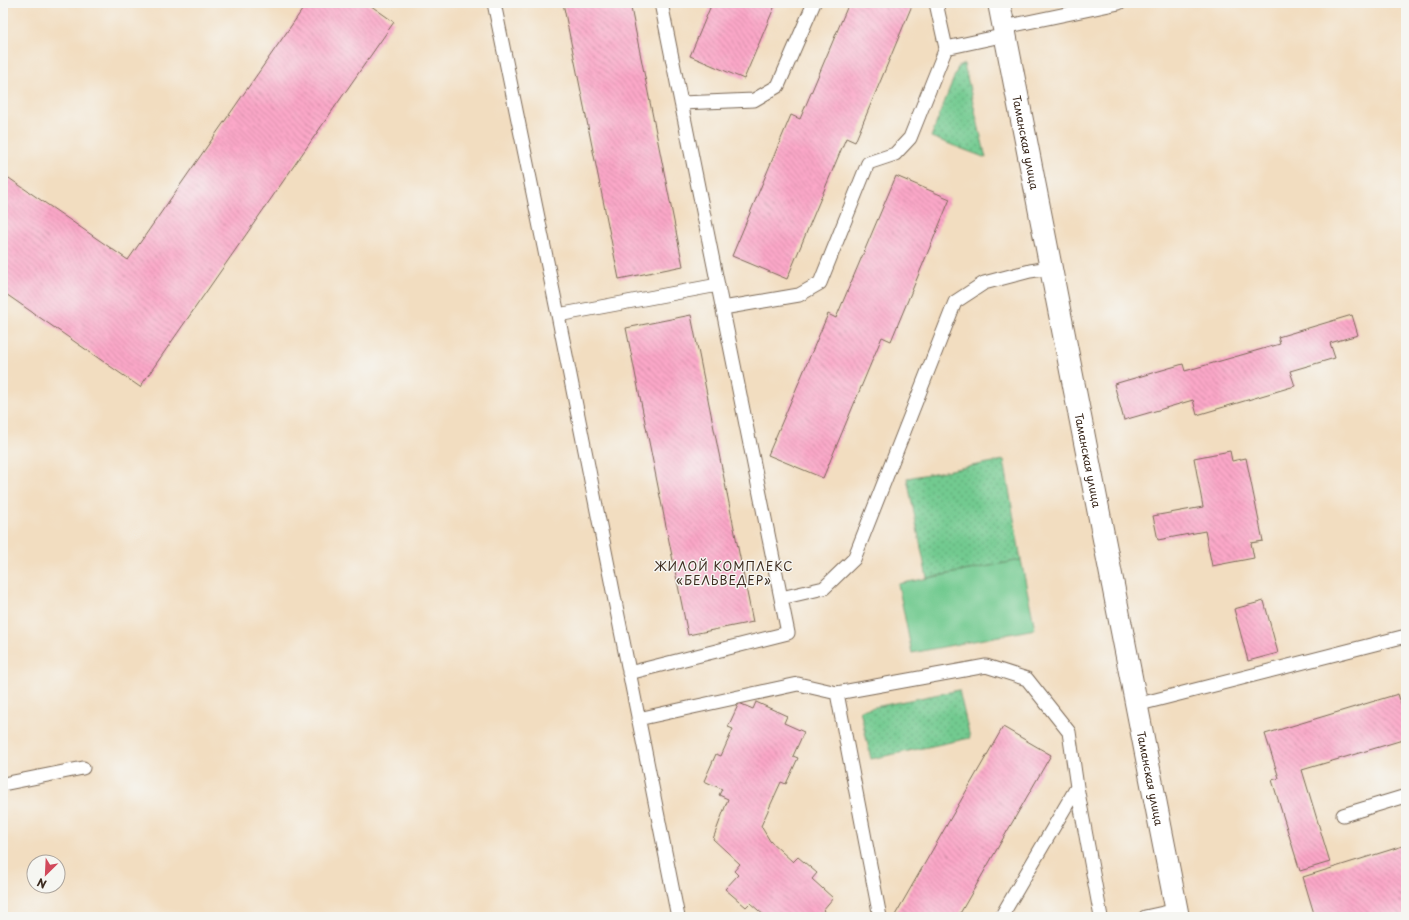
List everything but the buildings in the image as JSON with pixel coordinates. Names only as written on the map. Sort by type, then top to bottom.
[{"type":"street","name":"Таманская улица","points":[[999,3],[1178,914]]},
{"type":"lane","points":[[494,3],[678,917]]},
{"type":"lane","points":[[629,673],[788,633],[661,3]]},
{"type":"lane","points":[[681,103],[754,100],[778,86],[814,3]]},
{"type":"lane","points":[[723,308],[799,295],[820,283],[868,163],[895,154],[910,138],[946,48],[936,3]]},
{"type":"lane","points":[[946,48],[1005,31],[1119,3]]},
{"type":"lane","points":[[781,598],[824,588],[854,559],[955,302],[984,283],[1030,271],[1050,268]]},
{"type":"lane","points":[[558,315],[718,285]]},
{"type":"lane","points":[[1136,705],[1406,636]]},
{"type":"lane","points":[[638,719],[798,684],[837,693],[986,666],[1027,679],[1069,732],[1077,787],[1101,917]]},
{"type":"lane","points":[[837,693],[880,917]]},
{"type":"lane","points":[[3,784],[82,768]]},
{"type":"lane","points":[[1001,917],[1077,787]]},
{"type":"lane","points":[[1343,815],[1406,796]]},
{"type":"lane","points":[[1146,917],[1178,914]]},
{"type":"green space","points":[[964,64],[986,158],[931,137],[958,67]]},
{"type":"green space","points":[[1004,460],[1021,560],[927,578],[907,478]]},
{"type":"green space","points":[[1021,560],[1035,629],[912,653],[898,584]]},
{"type":"green space","points":[[959,690],[970,738],[871,759],[860,710]]},
{"type":"district","name":"ЖИЛОЙ КОМПЛЕКС «БЕЛЬВЕДЕР»","points":[[724,573]]}]
